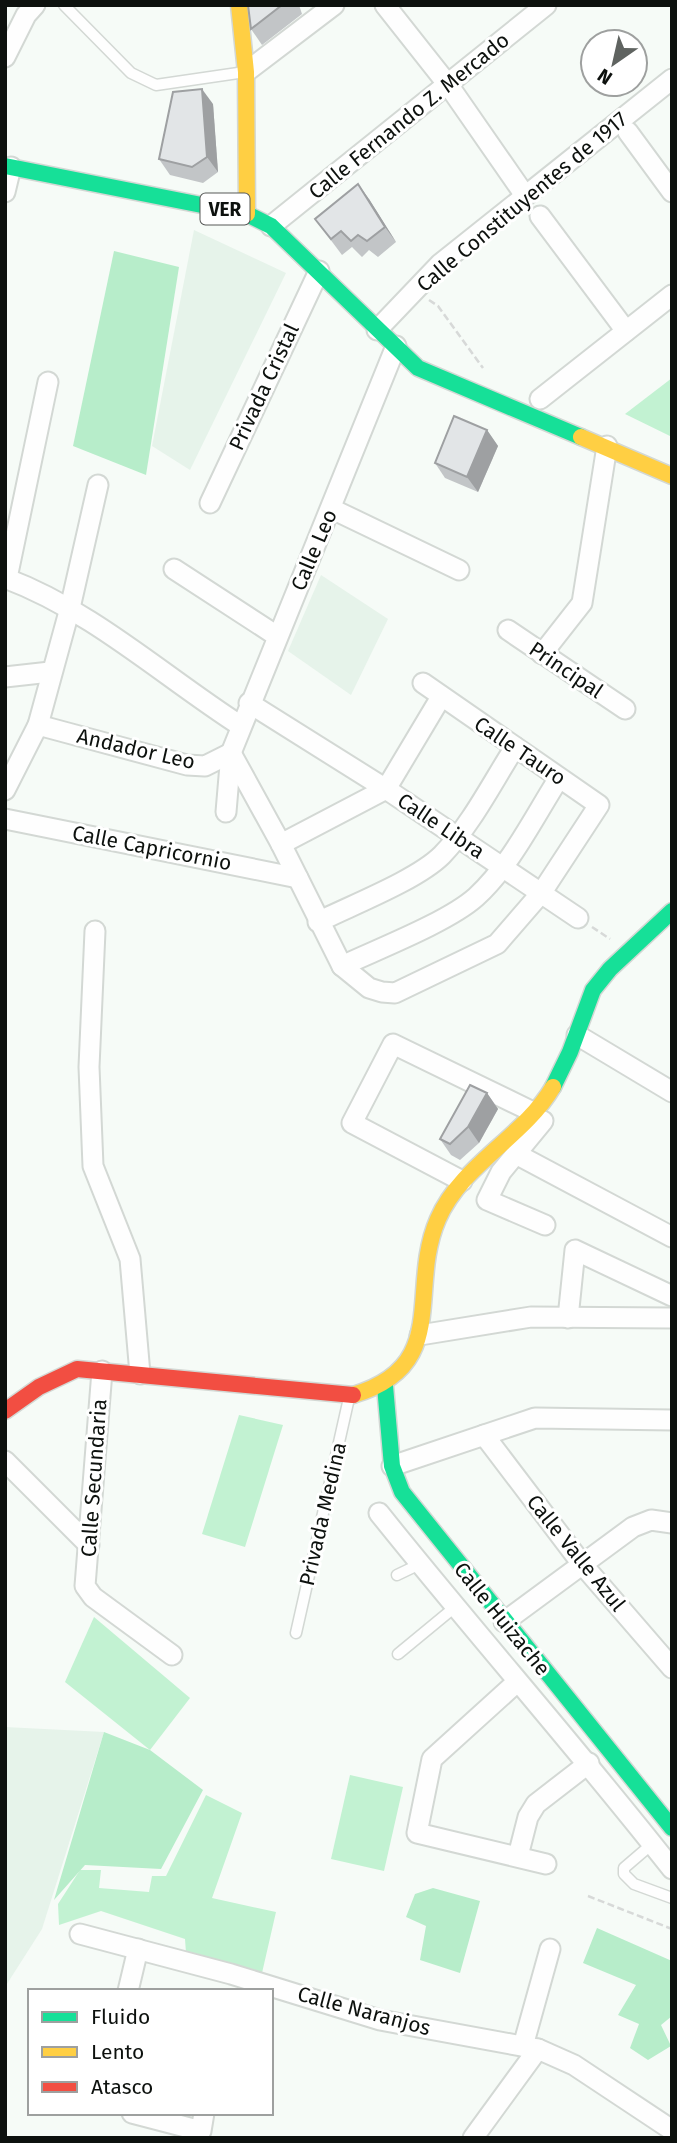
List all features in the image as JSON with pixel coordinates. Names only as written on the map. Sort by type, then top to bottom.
[{"type":"main road","points":[[239,5],[246,72],[247,214]]},
{"type":"main road","name":"VER","points":[[8,166],[247,214],[271,226],[418,368],[442,381],[607,446],[672,476]]},
{"type":"main road","name":"VER","points":[[397,346],[424,352],[448,366],[493,382]]},
{"type":"main road","points":[[5,1411],[58,1375],[77,1369],[349,1396],[385,1386],[401,1374],[413,1355],[420,1335],[431,1239],[447,1202],[462,1181],[535,1113],[552,1090],[577,1035],[594,988],[630,952],[664,936],[672,911]]},
{"type":"main road","name":"Calle Huizache","points":[[385,1386],[391,1466],[402,1492],[672,1828]]},
{"type":"street","points":[[5,57],[26,15],[35,5]]},
{"type":"street","points":[[246,72],[334,5]]},
{"type":"street","points":[[385,5],[449,86],[524,194]]},
{"type":"street","name":"Calle Fernando Z. Mercado","points":[[271,226],[449,86],[546,5]]},
{"type":"street","name":"Calle Constituyentes de 1917","points":[[377,330],[413,291],[524,194],[672,79]]},
{"type":"street","points":[[628,132],[672,192]]},
{"type":"street","points":[[5,192],[8,166]]},
{"type":"street","points":[[540,216],[626,331]]},
{"type":"street","name":"Privada Cristal","points":[[210,503],[319,271]]},
{"type":"street","points":[[540,399],[672,295]]},
{"type":"street","name":"Calle Leo","points":[[226,812],[230,753],[277,636],[338,512],[397,346]]},
{"type":"street","points":[[48,382],[6,578],[70,608],[241,726]]},
{"type":"street","points":[[542,654],[582,603],[607,446]]},
{"type":"street","points":[[5,790],[38,725],[50,672],[70,608],[98,485]]},
{"type":"street","points":[[338,512],[459,570]]},
{"type":"street","points":[[174,569],[277,636]]},
{"type":"street","name":"Principal","points":[[508,630],[625,709]]},
{"type":"street","points":[[5,677],[50,672]]},
{"type":"street","name":"Calle Tauro","points":[[423,683],[599,804],[542,892]]},
{"type":"street","points":[[281,844],[386,789],[442,697]]},
{"type":"street","name":"Calle Libra","points":[[249,703],[386,789],[578,918]]},
{"type":"street","name":"Andador Leo","points":[[38,725],[187,765],[205,765],[230,753]]},
{"type":"street","points":[[318,922],[424,869],[440,857],[457,837],[515,747]]},
{"type":"street","points":[[230,753],[281,844],[342,966],[369,988],[395,993],[497,944],[542,892]]},
{"type":"street","points":[[342,966],[455,911],[475,898],[502,867],[559,778]]},
{"type":"street","name":"Calle Capricornio","points":[[5,819],[298,878]]},
{"type":"street","points":[[95,931],[89,1067],[93,1166],[131,1259],[141,1374]]},
{"type":"street","points":[[577,1035],[672,1092]]},
{"type":"street","points":[[462,1181],[352,1123],[393,1044],[535,1113]]},
{"type":"street","points":[[545,1225],[486,1200],[501,1172],[544,1120],[552,1090]]},
{"type":"street","points":[[516,1154],[672,1237]]},
{"type":"street","points":[[568,1318],[575,1250],[672,1296]]},
{"type":"street","points":[[420,1335],[531,1317],[672,1318]]},
{"type":"street","name":"Calle Secundaria","points":[[102,1371],[85,1586],[93,1598],[172,1655]]},
{"type":"street","points":[[391,1466],[535,1418],[672,1420]]},
{"type":"street","name":"Calle Valle Azul","points":[[484,1436],[582,1564],[672,1668]]},
{"type":"street","points":[[5,1461],[89,1545]]},
{"type":"street","name":"Calle Huizache","points":[[379,1513],[517,1682],[589,1763],[672,1869]]},
{"type":"street","points":[[504,1622],[642,1522],[672,1523]]},
{"type":"street","points":[[517,1682],[432,1759],[417,1833],[546,1864]]},
{"type":"street","points":[[519,1856],[528,1817],[536,1804],[589,1763]]},
{"type":"street","name":"Calle Naranjos","points":[[80,1934],[138,1949],[229,1982],[257,1989]]},
{"type":"street","points":[[473,2138],[530,2047],[550,1948]]},
{"type":"street","points":[[128,1989],[138,1949]]},
{"type":"street","name":"Calle Naranjos","points":[[273,1993],[380,2020],[530,2047],[574,2065],[672,2130]]},
{"type":"street","points":[[148,2115],[202,2122]]},
{"type":"lane","points":[[64,5],[131,74],[156,85],[246,72]]},
{"type":"lane","name":"Privada Medina","points":[[296,1633],[349,1396]]},
{"type":"lane","points":[[397,1575],[420,1564]]},
{"type":"lane","points":[[398,1654],[455,1607]]},
{"type":"lane","points":[[652,1844],[624,1868],[624,1874],[634,1884],[672,1898]]},
{"type":"path","points":[[413,291],[438,306],[493,382]]},
{"type":"path","points":[[578,918],[630,952]]},
{"type":"path","points":[[588,1896],[672,1929]]},
{"type":"shaded area","points":[[194,230],[286,273],[190,470],[152,446]]},
{"type":"shaded area","points":[[321,575],[388,619],[351,695],[288,651]]},
{"type":"shaded area","points":[[5,1727],[104,1732],[42,1929],[5,1987]]},
{"type":"green space","points":[[114,251],[179,267],[146,475],[73,446]]},
{"type":"green space","points":[[672,378],[672,437],[625,414]]},
{"type":"green space","points":[[239,1415],[283,1425],[245,1547],[202,1534]]},
{"type":"green space","points":[[94,1617],[190,1698],[150,1750],[65,1682]]},
{"type":"green space","points":[[104,1732],[150,1750],[203,1790],[161,1869],[85,1865],[54,1900]]},
{"type":"green space","points":[[350,1775],[403,1787],[384,1871],[331,1859]]},
{"type":"green space","points":[[206,1795],[242,1813],[212,1898],[276,1912],[262,1973],[186,1953],[185,1939],[101,1911],[59,1925],[58,1904],[80,1870],[101,1870],[99,1888],[149,1892],[152,1876],[166,1876]]},
{"type":"green space","points":[[433,1888],[480,1901],[460,1973],[420,1960],[426,1926],[406,1917],[415,1894]]},
{"type":"green space","points":[[597,1928],[672,1961],[672,2016],[661,2025],[671,2046],[648,2060],[630,2048],[639,2024],[618,2015],[636,1985],[583,1963]]},
{"type":"building","points":[[248,5],[282,5],[251,29]]},
{"type":"building","points":[[202,89],[207,157],[192,167],[159,159],[173,92]]},
{"type":"building","points":[[358,184],[385,227],[367,241],[358,235],[351,241],[341,231],[331,239],[315,219]]},
{"type":"building","points":[[454,416],[487,430],[467,477],[435,463]]},
{"type":"building","points":[[470,1085],[487,1093],[468,1127],[450,1144],[440,1139]]},
{"type":"traffic: fast","points":[[5,166],[247,214],[271,226],[418,368],[581,437]]},
{"type":"traffic: fast","points":[[553,1087],[570,1052],[593,990],[610,969],[672,911]]},
{"type":"traffic: fast","points":[[385,1386],[392,1466],[402,1492],[672,1828]]},
{"type":"traffic: slow","points":[[239,5],[246,72],[247,214]]},
{"type":"traffic: slow","points":[[581,437],[672,476]]},
{"type":"traffic: slow","points":[[353,1395],[384,1382],[404,1365],[415,1345],[421,1323],[430,1246],[438,1219],[462,1182],[526,1121],[553,1087]]},
{"type":"traffic: jam","points":[[5,1411],[39,1387],[77,1369],[353,1395]]}]
